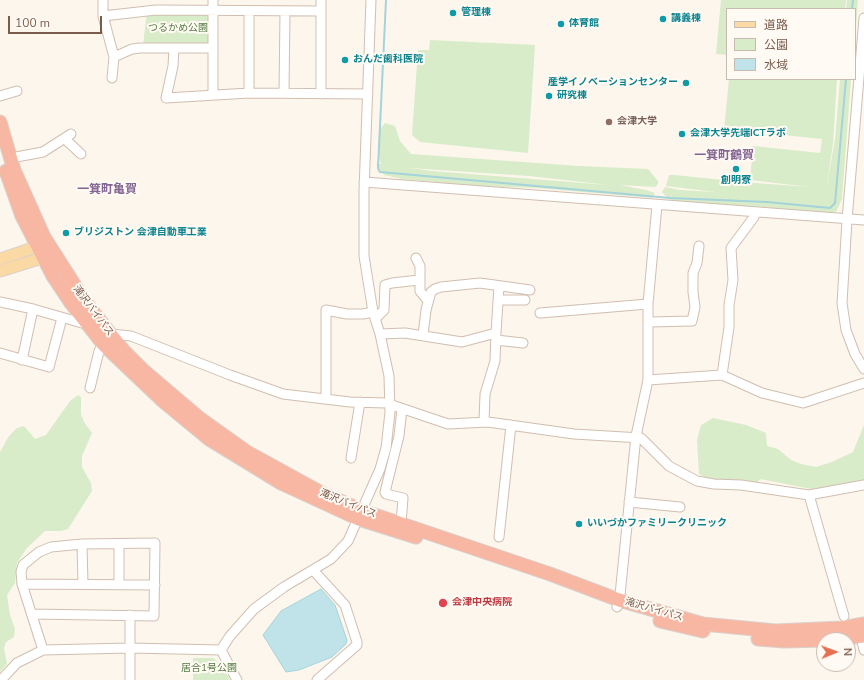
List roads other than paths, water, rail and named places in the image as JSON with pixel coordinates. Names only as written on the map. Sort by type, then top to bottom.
[{"type":"highway","name":"滝沢バイパス","points":[[0,122],[5,156],[22,216],[45,250],[86,303],[107,339],[162,401],[210,439],[281,484],[477,558],[618,604],[684,628],[731,636],[784,641],[816,640]]},
{"type":"highway","name":"滝沢バイパス","points":[[45,250],[67,297],[88,325],[107,339]]},
{"type":"highway","name":"滝沢バイパス","points":[[361,515],[401,523],[550,574],[618,604],[703,624],[775,631],[842,628],[863,637]]},
{"type":"main road","points":[[0,259],[45,250]]},
{"type":"main road","points":[[0,271],[45,250]]},
{"type":"street","points":[[103,0],[103,16],[114,57],[112,78]]},
{"type":"street","points":[[213,0],[213,94]]},
{"type":"street","points":[[321,0],[321,94]]},
{"type":"street","points":[[221,650],[230,636],[254,609],[284,587],[337,554],[348,541],[361,515],[383,460],[389,429],[389,376],[380,334],[374,316],[364,256],[364,182],[371,0]]},
{"type":"street","points":[[103,16],[149,10],[321,11]]},
{"type":"street","points":[[249,11],[249,93]]},
{"type":"street","points":[[284,93],[285,11]]},
{"type":"street","points":[[863,365],[850,342],[843,316],[843,285],[864,18]]},
{"type":"street","points":[[174,48],[173,66],[166,98],[176,99],[213,94],[249,93],[368,94]]},
{"type":"street","points":[[114,57],[132,49],[213,48]]},
{"type":"street","points":[[0,96],[17,91]]},
{"type":"street","points":[[5,156],[43,152],[68,137],[81,154]]},
{"type":"street","points":[[364,182],[847,220],[864,220]]},
{"type":"street","points":[[618,604],[636,436],[648,380],[648,304],[657,204]]},
{"type":"street","points":[[722,375],[730,327],[729,305],[733,280],[731,248],[754,217],[755,212]]},
{"type":"street","points":[[649,322],[692,320],[695,307],[693,292],[698,246]]},
{"type":"street","points":[[416,258],[420,266],[419,280],[421,295],[428,301]]},
{"type":"street","points":[[326,399],[326,310],[346,314],[363,314],[374,316],[384,310],[385,285],[419,280]]},
{"type":"street","points":[[423,335],[428,301],[432,292],[442,287],[480,283],[530,290]]},
{"type":"street","points":[[484,422],[485,394],[495,361],[499,286]]},
{"type":"street","points":[[498,300],[525,300]]},
{"type":"street","points":[[0,302],[34,309],[88,325]]},
{"type":"street","points":[[540,313],[648,304]]},
{"type":"street","points":[[22,360],[34,309]]},
{"type":"street","points":[[0,354],[49,367],[62,318]]},
{"type":"street","points":[[380,334],[394,332],[423,335],[462,342],[496,337],[523,343]]},
{"type":"street","points":[[90,388],[99,351],[107,339],[131,336],[230,376],[283,394],[390,404],[448,424],[484,422],[574,434],[636,436],[644,439],[658,456],[669,466],[697,481],[714,484],[740,485],[809,495],[864,485]]},
{"type":"street","points":[[648,380],[722,375],[762,393],[803,403],[864,382]]},
{"type":"street","points":[[351,458],[360,402]]},
{"type":"street","points":[[401,523],[402,498],[386,494],[385,489],[399,436],[402,408]]},
{"type":"street","points":[[499,537],[511,425]]},
{"type":"street","points":[[809,495],[844,616]]},
{"type":"street","points":[[629,502],[680,507]]},
{"type":"street","points":[[32,614],[154,616],[155,543],[82,544],[51,547],[39,552],[24,565],[21,572],[22,584],[43,650]]},
{"type":"street","points":[[82,544],[83,584]]},
{"type":"street","points":[[119,544],[119,584]]},
{"type":"street","points":[[313,570],[345,604],[357,642],[357,645],[317,680]]},
{"type":"street","points":[[22,584],[155,585]]},
{"type":"street","points":[[130,615],[130,680]]},
{"type":"street","points":[[1,680],[17,663],[43,650],[130,648],[221,650]]},
{"type":"street","points":[[221,650],[237,680]]},
{"type":"water","points":[[321,589],[335,605],[347,640],[346,644],[332,657],[299,670],[286,672],[263,635],[281,611]]},
{"type":"waterway","points":[[386,0],[378,168],[380,172],[670,198],[767,202],[830,208],[835,203],[846,80]]},
{"type":"waterway","points":[[852,8],[853,0]]},
{"type":"place","name":"管理棟","points":[[453,13]]},
{"type":"place","name":"講義棟","points":[[663,19]]},
{"type":"place","name":"体育館","points":[[561,24]]},
{"type":"place","name":"おんだ歯科医院","points":[[345,60]]},
{"type":"place","name":"産学イノベーションセンター","points":[[686,83]]},
{"type":"place","name":"研究棟","points":[[549,96]]},
{"type":"place","name":"会津大学","points":[[609,122]]},
{"type":"place","name":"会津大学先端ICTラボ","points":[[682,134]]},
{"type":"place","name":"創明寮","points":[[736,169]]},
{"type":"place","name":"ブリジストン 会津自動車工業","points":[[66,233]]},
{"type":"place","name":"いいづかファミリークリニック","points":[[579,524]]},
{"type":"place","name":"会津中央病院","points":[[443,603]]},
{"type":"district","name":"一箕町鶴賀","points":[[724,156]]},
{"type":"district","name":"一箕町亀賀","points":[[107,190]]},
{"type":"park label","name":"つるかめ公園","points":[[178,29]]},
{"type":"park label","name":"居合1号公園","points":[[209,669]]}]
